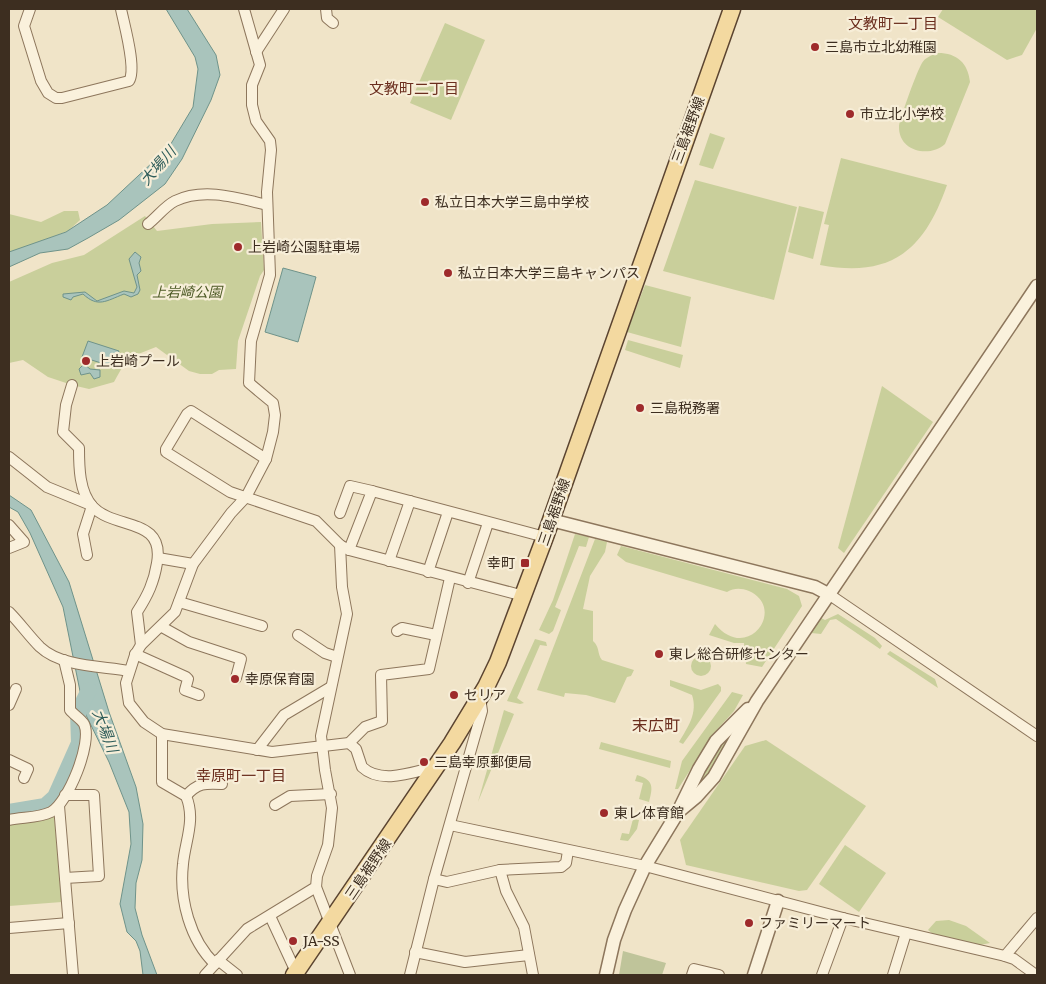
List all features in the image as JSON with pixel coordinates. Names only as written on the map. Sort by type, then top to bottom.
[{"type":"main road","name":"三島裾野線","points":[[295,974],[436,767],[480,698],[498,662],[524,596],[732,9]]},
{"type":"street","points":[[30,9],[24,26],[41,81],[48,93],[56,98],[129,81],[131,65],[121,9]]},
{"type":"street","points":[[244,9],[260,68],[252,85],[251,97],[256,121],[270,141],[267,205],[270,276],[251,341],[249,383],[273,403],[275,414],[273,432],[266,459],[246,497],[230,513],[193,564],[175,612],[135,654],[126,687],[132,709],[144,722],[162,734],[258,750],[285,752],[322,745],[349,743],[365,727],[382,721],[381,675],[430,670],[436,635],[450,578]]},
{"type":"street","points":[[256,52],[284,9]]},
{"type":"street","points":[[326,9],[327,18],[332,22]]},
{"type":"street","points":[[148,224],[174,202],[194,194],[228,195],[267,205]]},
{"type":"street","points":[[606,975],[614,940],[622,918],[645,866],[678,812],[714,778],[757,701],[1037,286]]},
{"type":"street","points":[[72,385],[66,405],[63,432],[79,448],[80,475],[92,506],[83,534],[87,555]]},
{"type":"street","points":[[266,459],[191,411],[168,443],[166,452],[218,487],[312,519],[344,547],[468,583],[524,596]]},
{"type":"street","points":[[9,457],[46,487],[92,506],[153,536],[158,547],[158,558],[151,590],[137,612],[138,633],[142,645]]},
{"type":"street","points":[[340,513],[350,486],[545,537]]},
{"type":"street","points":[[350,975],[316,887],[317,876],[328,845],[332,808],[321,736],[347,614],[342,587],[344,547],[372,492]]},
{"type":"street","points":[[389,561],[410,501]]},
{"type":"street","points":[[428,572],[448,512]]},
{"type":"street","points":[[551,520],[815,587],[830,594],[1037,736]]},
{"type":"street","points":[[468,583],[488,522]]},
{"type":"street","points":[[9,525],[24,542],[9,548]]},
{"type":"street","points":[[158,558],[193,564]]},
{"type":"street","points":[[179,602],[262,626]]},
{"type":"street","points":[[9,612],[25,627],[41,648],[67,661],[129,671]]},
{"type":"street","points":[[162,626],[189,642],[241,659],[236,678]]},
{"type":"street","points":[[397,632],[402,628],[436,635]]},
{"type":"street","points":[[298,635],[325,653],[337,657]]},
{"type":"street","points":[[135,654],[186,677],[188,679],[186,690],[199,695]]},
{"type":"street","points":[[67,661],[72,713],[84,722],[86,736],[86,749],[59,806],[73,975]]},
{"type":"street","points":[[258,750],[284,715],[331,687]]},
{"type":"street","points":[[9,706],[16,690]]},
{"type":"street","points":[[410,975],[434,879],[482,711],[480,698]]},
{"type":"street","points":[[162,734],[162,782],[186,796],[191,825],[183,865],[183,887],[194,937],[204,953],[237,975]]},
{"type":"street","points":[[349,743],[356,749],[362,767],[376,775],[388,776],[436,767]]},
{"type":"street","points":[[9,760],[28,769],[24,778]]},
{"type":"street","points":[[186,796],[194,787],[201,783],[222,784]]},
{"type":"street","points":[[275,805],[290,796],[331,794]]},
{"type":"street","points":[[64,795],[94,795],[99,876],[65,878]]},
{"type":"street","points":[[9,820],[46,814],[59,806]]},
{"type":"street","points":[[450,824],[568,851],[645,866],[842,918],[1005,956],[1032,972],[1037,962]]},
{"type":"street","points":[[434,879],[448,882],[500,870],[563,866],[568,851]]},
{"type":"street","points":[[500,870],[506,891],[524,927],[533,975]]},
{"type":"street","points":[[205,975],[248,929],[316,887]]},
{"type":"street","points":[[754,975],[778,901]]},
{"type":"street","points":[[270,916],[295,974]]},
{"type":"street","points":[[822,975],[842,918]]},
{"type":"street","points":[[1005,956],[1037,918]]},
{"type":"street","points":[[9,928],[69,923]]},
{"type":"street","points":[[893,975],[906,933]]},
{"type":"street","points":[[415,952],[465,962],[529,955]]},
{"type":"street","points":[[692,975],[694,969],[719,975]]},
{"type":"green space","points":[[943,9],[1037,9],[1037,28],[1022,55],[1007,60],[938,17]]},
{"type":"green space","points":[[445,23],[485,40],[451,120],[410,103]]},
{"type":"green space","points":[[938,53],[945,53],[960,60],[967,69],[970,82],[945,144],[931,151],[916,150],[904,142],[900,135],[899,126],[916,75],[922,63],[928,57]]},
{"type":"green space","points":[[710,133],[725,138],[713,169],[699,165]]},
{"type":"green space","points":[[841,158],[947,185],[938,208],[927,227],[915,243],[902,255],[885,263],[867,267],[845,268],[820,265],[829,225],[824,224]]},
{"type":"green space","points":[[695,180],[797,207],[774,300],[663,271]]},
{"type":"green space","points":[[799,206],[824,212],[813,259],[788,252]]},
{"type":"green space","points":[[64,211],[78,211],[80,220],[68,231],[9,253],[9,214],[41,222]]},
{"type":"green space","name":"上岩崎公園","points":[[145,216],[157,231],[212,224],[261,222],[264,270],[260,276],[238,341],[236,369],[219,370],[212,374],[200,374],[189,371],[156,347],[130,358],[114,382],[89,389],[48,377],[23,360],[9,363],[9,282],[52,263],[84,255]]},
{"type":"green space","points":[[645,285],[691,297],[681,347],[627,332]]},
{"type":"green space","points":[[628,340],[683,355],[680,368],[625,350]]},
{"type":"green space","points":[[882,386],[933,422],[844,553],[838,548]]},
{"type":"green space","points":[[575,534],[589,537],[586,547],[579,546],[555,607],[561,610],[553,631],[549,634],[539,630],[553,600]]},
{"type":"green space","points":[[595,539],[607,542],[605,552],[590,576],[583,609],[593,611],[593,641],[602,660],[634,670],[631,676],[627,677],[615,703],[586,695],[565,693],[564,697],[537,690]]},
{"type":"green space","points":[[621,546],[787,589],[799,596],[802,606],[762,667],[746,664],[744,643],[734,643],[709,635],[715,624],[727,635],[740,638],[750,636],[759,629],[764,619],[764,609],[760,599],[746,590],[735,589],[727,592],[626,562],[617,555]]},
{"type":"green space","points":[[838,614],[875,638],[882,646],[880,649],[836,619],[830,620],[821,634],[811,633],[821,618],[825,620]]},
{"type":"green space","points":[[535,639],[546,642],[547,646],[540,645],[517,698],[524,703],[507,701]]},
{"type":"green space","points":[[890,651],[935,679],[938,688],[887,654]]},
{"type":"green space","points":[[701,656],[708,659],[711,666],[708,673],[701,676],[694,673],[691,666],[694,659]]},
{"type":"green space","points":[[670,680],[701,690],[718,684],[721,687],[721,691],[683,744],[679,742],[691,720],[694,702],[692,695],[670,686]]},
{"type":"green space","points":[[732,692],[743,695],[734,711],[713,734],[678,789],[675,789],[682,761]]},
{"type":"green space","points":[[504,710],[514,714],[478,802]]},
{"type":"green space","points":[[733,733],[722,754],[698,786],[696,785],[717,748],[727,736]]},
{"type":"green space","points":[[766,740],[866,806],[807,890],[799,891],[686,865],[680,840],[745,746]]},
{"type":"green space","points":[[601,742],[671,761],[670,768],[599,749]]},
{"type":"green space","points":[[637,775],[647,779],[651,785],[649,802],[639,799],[643,783],[635,781]]},
{"type":"green space","points":[[54,814],[62,902],[9,906],[9,823]]},
{"type":"green space","points":[[633,819],[639,820],[637,829],[628,841],[620,840],[622,833],[629,834]]},
{"type":"green space","points":[[845,845],[886,873],[859,912],[819,884]]},
{"type":"green space","points":[[949,920],[966,926],[990,943],[980,945],[933,934],[928,930],[936,921]]},
{"type":"green space","points":[[623,951],[666,963],[662,975],[619,975]]},
{"type":"water","name":"大場川","points":[[166,9],[187,9],[216,55],[220,75],[211,100],[182,159],[165,184],[119,220],[68,249],[40,253],[9,267],[9,252],[66,232],[107,205],[169,147],[193,107],[198,69],[195,57]]},
{"type":"water","points":[[135,252],[141,257],[139,263],[141,271],[137,275],[140,290],[138,294],[131,297],[124,294],[102,302],[93,301],[83,294],[73,297],[71,300],[63,297],[63,294],[85,292],[97,301],[124,291],[134,293],[137,287],[129,259]]},
{"type":"water","points":[[283,268],[316,277],[298,342],[265,332]]},
{"type":"water","points":[[88,341],[119,351],[114,367],[82,357]]},
{"type":"water","points":[[84,364],[90,369],[100,370],[100,377],[94,379],[90,373],[81,375],[79,369]]},
{"type":"water","name":"大場川","points":[[9,495],[31,510],[69,582],[109,712],[136,787],[143,824],[142,860],[136,883],[135,908],[142,935],[157,975],[143,975],[140,951],[136,941],[127,932],[120,904],[131,844],[129,812],[109,762],[84,711],[63,607],[30,533],[18,512],[9,507]]},
{"type":"waterway","points":[[9,812],[45,806],[55,797],[79,743],[78,712],[89,690]]},
{"type":"place","name":"三島市立北幼稚園","points":[[815,47]]},
{"type":"place","name":"市立北小学校","points":[[850,114]]},
{"type":"place","name":"私立日本大学三島中学校","points":[[425,202]]},
{"type":"place","name":"上岩崎公園駐車場","points":[[238,247]]},
{"type":"place","name":"私立日本大学三島キャンパス","points":[[448,273]]},
{"type":"place","name":"上岩崎プール","points":[[86,361]]},
{"type":"place","name":"三島税務署","points":[[640,408]]},
{"type":"place","name":"幸町","points":[[525,563]]},
{"type":"place","name":"東レ総合研修センター","points":[[659,654]]},
{"type":"place","name":"幸原保育園","points":[[235,679]]},
{"type":"place","name":"セリア","points":[[454,695]]},
{"type":"place","name":"三島幸原郵便局","points":[[424,762]]},
{"type":"place","name":"東レ体育館","points":[[604,813]]},
{"type":"place","name":"ファミリーマート","points":[[749,923]]},
{"type":"place","name":"JA-SS","points":[[293,941]]},
{"type":"district","name":"文教町一丁目","points":[[893,24]]},
{"type":"district","name":"文教町二丁目","points":[[414,89]]},
{"type":"district","name":"末広町","points":[[656,725]]},
{"type":"district","name":"幸原町一丁目","points":[[241,776]]}]
